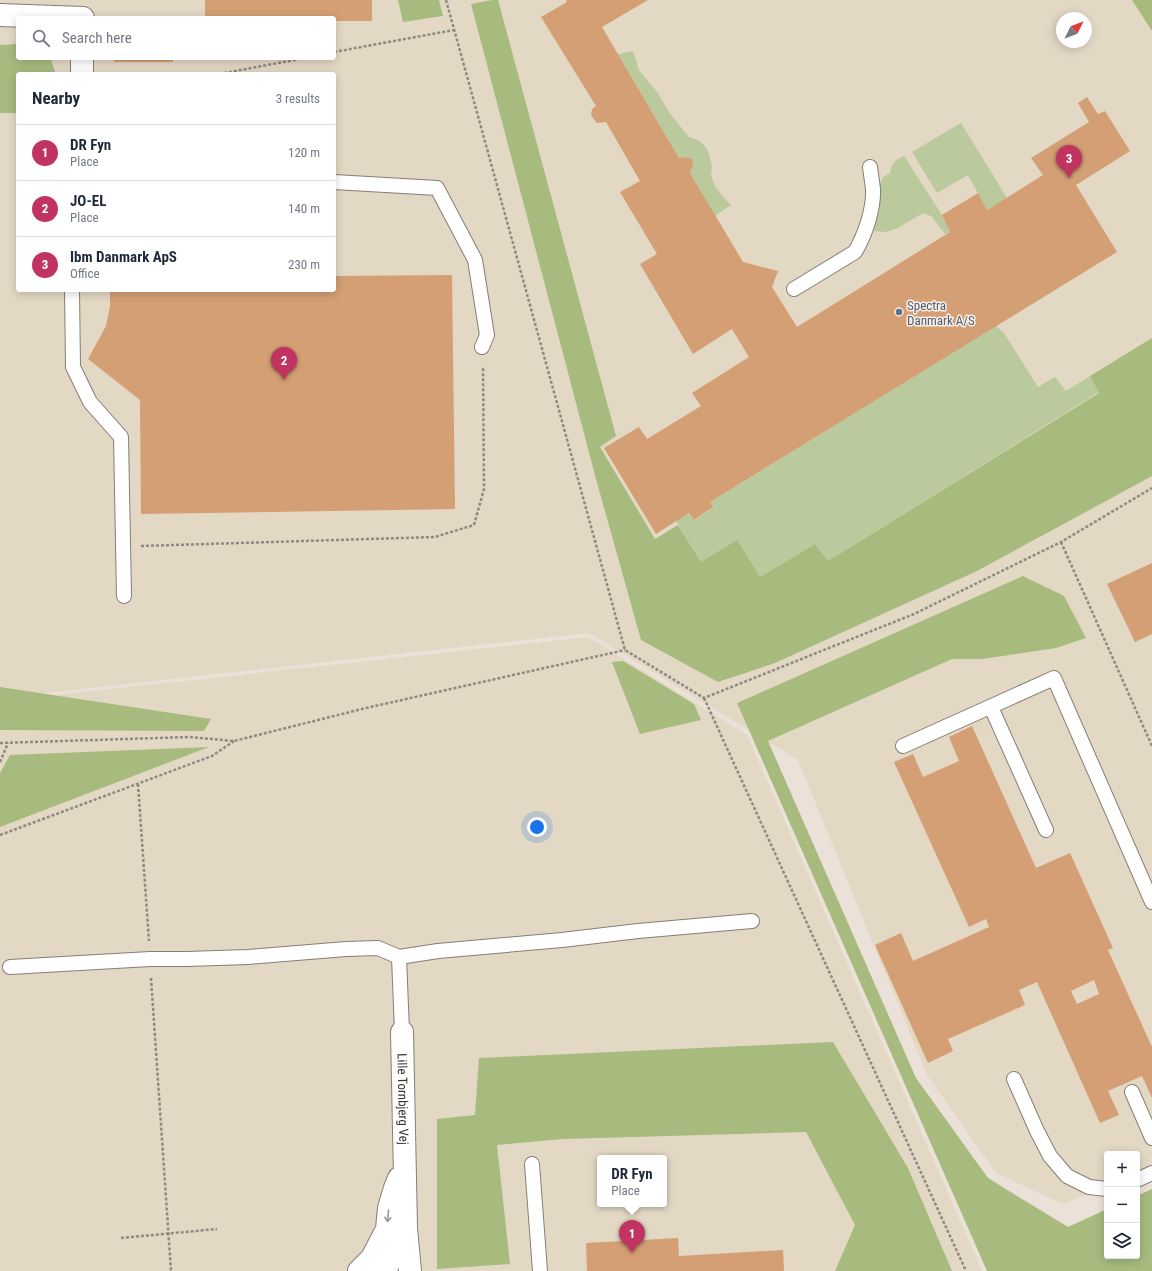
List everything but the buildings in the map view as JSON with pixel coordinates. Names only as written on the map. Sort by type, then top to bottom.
[{"type":"street","points":[[83,16],[84,0]]},
{"type":"street","points":[[0,15],[28,16]]},
{"type":"street","points":[[82,60],[82,72]]},
{"type":"street","name":"Lille Tornbjerg Vej","points":[[402,1032],[406,1228],[410,1271]]},
{"type":"street","name":"Lille Tornbjerg Vej","points":[[359,1271],[372,1258],[387,1229],[389,1208],[404,1166]]},
{"type":"street","name":"Lille Tornbjerg Vej","points":[[385,1271],[406,1228]]},
{"type":"lane","points":[[794,289],[855,252],[860,244],[867,227],[873,190],[870,167]]},
{"type":"lane","points":[[336,182],[437,188],[475,260],[487,335],[482,347]]},
{"type":"lane","points":[[72,292],[73,367],[90,402],[121,437],[124,596]]},
{"type":"lane","points":[[903,746],[1054,678],[1152,902]]},
{"type":"lane","points":[[991,707],[1046,830]]},
{"type":"lane","points":[[10,967],[150,959],[248,957],[346,949],[378,948],[399,957],[438,951],[752,921]]},
{"type":"lane","points":[[399,957],[402,1032]]},
{"type":"lane","points":[[1014,1080],[1050,1156],[1067,1176],[1089,1187],[1104,1189]]},
{"type":"lane","points":[[1132,1092],[1152,1138]]},
{"type":"lane","points":[[532,1164],[540,1271]]},
{"type":"lane","points":[[1140,1179],[1152,1173]]},
{"type":"path","points":[[446,0],[625,650],[704,698],[966,1271]]},
{"type":"path","points":[[336,52],[454,30]]},
{"type":"path","points":[[230,72],[293,60]]},
{"type":"path","points":[[123,546],[435,537],[474,525],[484,489],[482,347]]},
{"type":"path","points":[[704,698],[914,614],[1061,542],[1152,488]]},
{"type":"path","points":[[1061,542],[1152,746]]},
{"type":"path","points":[[0,743],[189,737],[234,741],[366,708],[625,650]]},
{"type":"path","points":[[0,835],[212,756],[234,741]]},
{"type":"path","points":[[0,762],[8,743]]},
{"type":"path","points":[[138,784],[172,1271]]},
{"type":"path","points":[[121,1238],[217,1229]]},
{"type":"shaded area","points":[[0,0],[1152,0],[1152,1167],[1140,1172],[1140,1151],[1104,1151],[1104,1187],[1063,1204],[996,1173],[927,1075],[798,760],[589,633],[0,698]]},
{"type":"shaded area","points":[[588,637],[747,735],[982,1271],[0,1271],[0,701]]},
{"type":"green space","points":[[398,0],[439,0],[443,16],[403,22]]},
{"type":"green space","points":[[498,0],[616,436],[600,447],[655,539],[678,525],[701,562],[737,540],[760,577],[815,544],[828,561],[1099,393],[1090,376],[1152,338],[1152,476],[977,571],[775,663],[718,682],[641,640],[596,479],[471,4]]},
{"type":"green space","points":[[1132,0],[1152,0],[1152,31]]},
{"type":"green space","points":[[16,44],[16,60],[51,60],[55,72],[16,72],[16,113],[0,113],[0,45]]},
{"type":"green space","points":[[633,51],[639,70],[657,92],[671,115],[689,137],[698,140],[705,146],[709,154],[712,166],[711,176],[715,186],[731,205],[715,216],[690,173],[692,168],[692,160],[688,157],[679,158],[618,54]]},
{"type":"green space","points":[[961,123],[1007,198],[987,210],[968,175],[937,193],[912,152]]},
{"type":"green space","points":[[904,156],[942,215],[950,232],[946,235],[931,216],[923,213],[898,228],[887,232],[874,231],[879,205],[880,184],[883,177],[890,173],[894,162]]},
{"type":"green space","points":[[996,326],[1004,333],[1038,387],[1055,377],[1066,391],[1090,376],[1099,392],[828,561],[815,544],[760,577],[701,562],[676,521],[689,513],[695,520],[713,507],[710,502]]},
{"type":"green space","points":[[1023,576],[1064,596],[1086,638],[1056,648],[982,659],[952,659],[768,741],[916,1078],[988,1178],[1068,1227],[1104,1210],[1104,1259],[1140,1259],[1140,1195],[1152,1189],[1152,1271],[987,1271],[737,703]]},
{"type":"green space","points":[[623,661],[694,704],[701,720],[640,734],[612,662]]},
{"type":"green space","points":[[0,687],[211,719],[204,731],[0,730]]},
{"type":"green space","points":[[209,747],[0,827],[0,773],[10,755]]},
{"type":"green space","points":[[833,1042],[908,1168],[952,1271],[835,1271],[855,1225],[806,1132],[563,1139],[497,1145],[510,1264],[437,1269],[437,1119],[475,1115],[479,1058]]},
{"type":"place","name":"Ibm Danmark ApS","points":[[1069,178]]},
{"type":"place","name":"Spectra Danmark A/S","points":[[899,312]]},
{"type":"place","name":"JO-EL","points":[[284,380]]},
{"type":"place","name":"DR Fyn","points":[[632,1253]]}]
